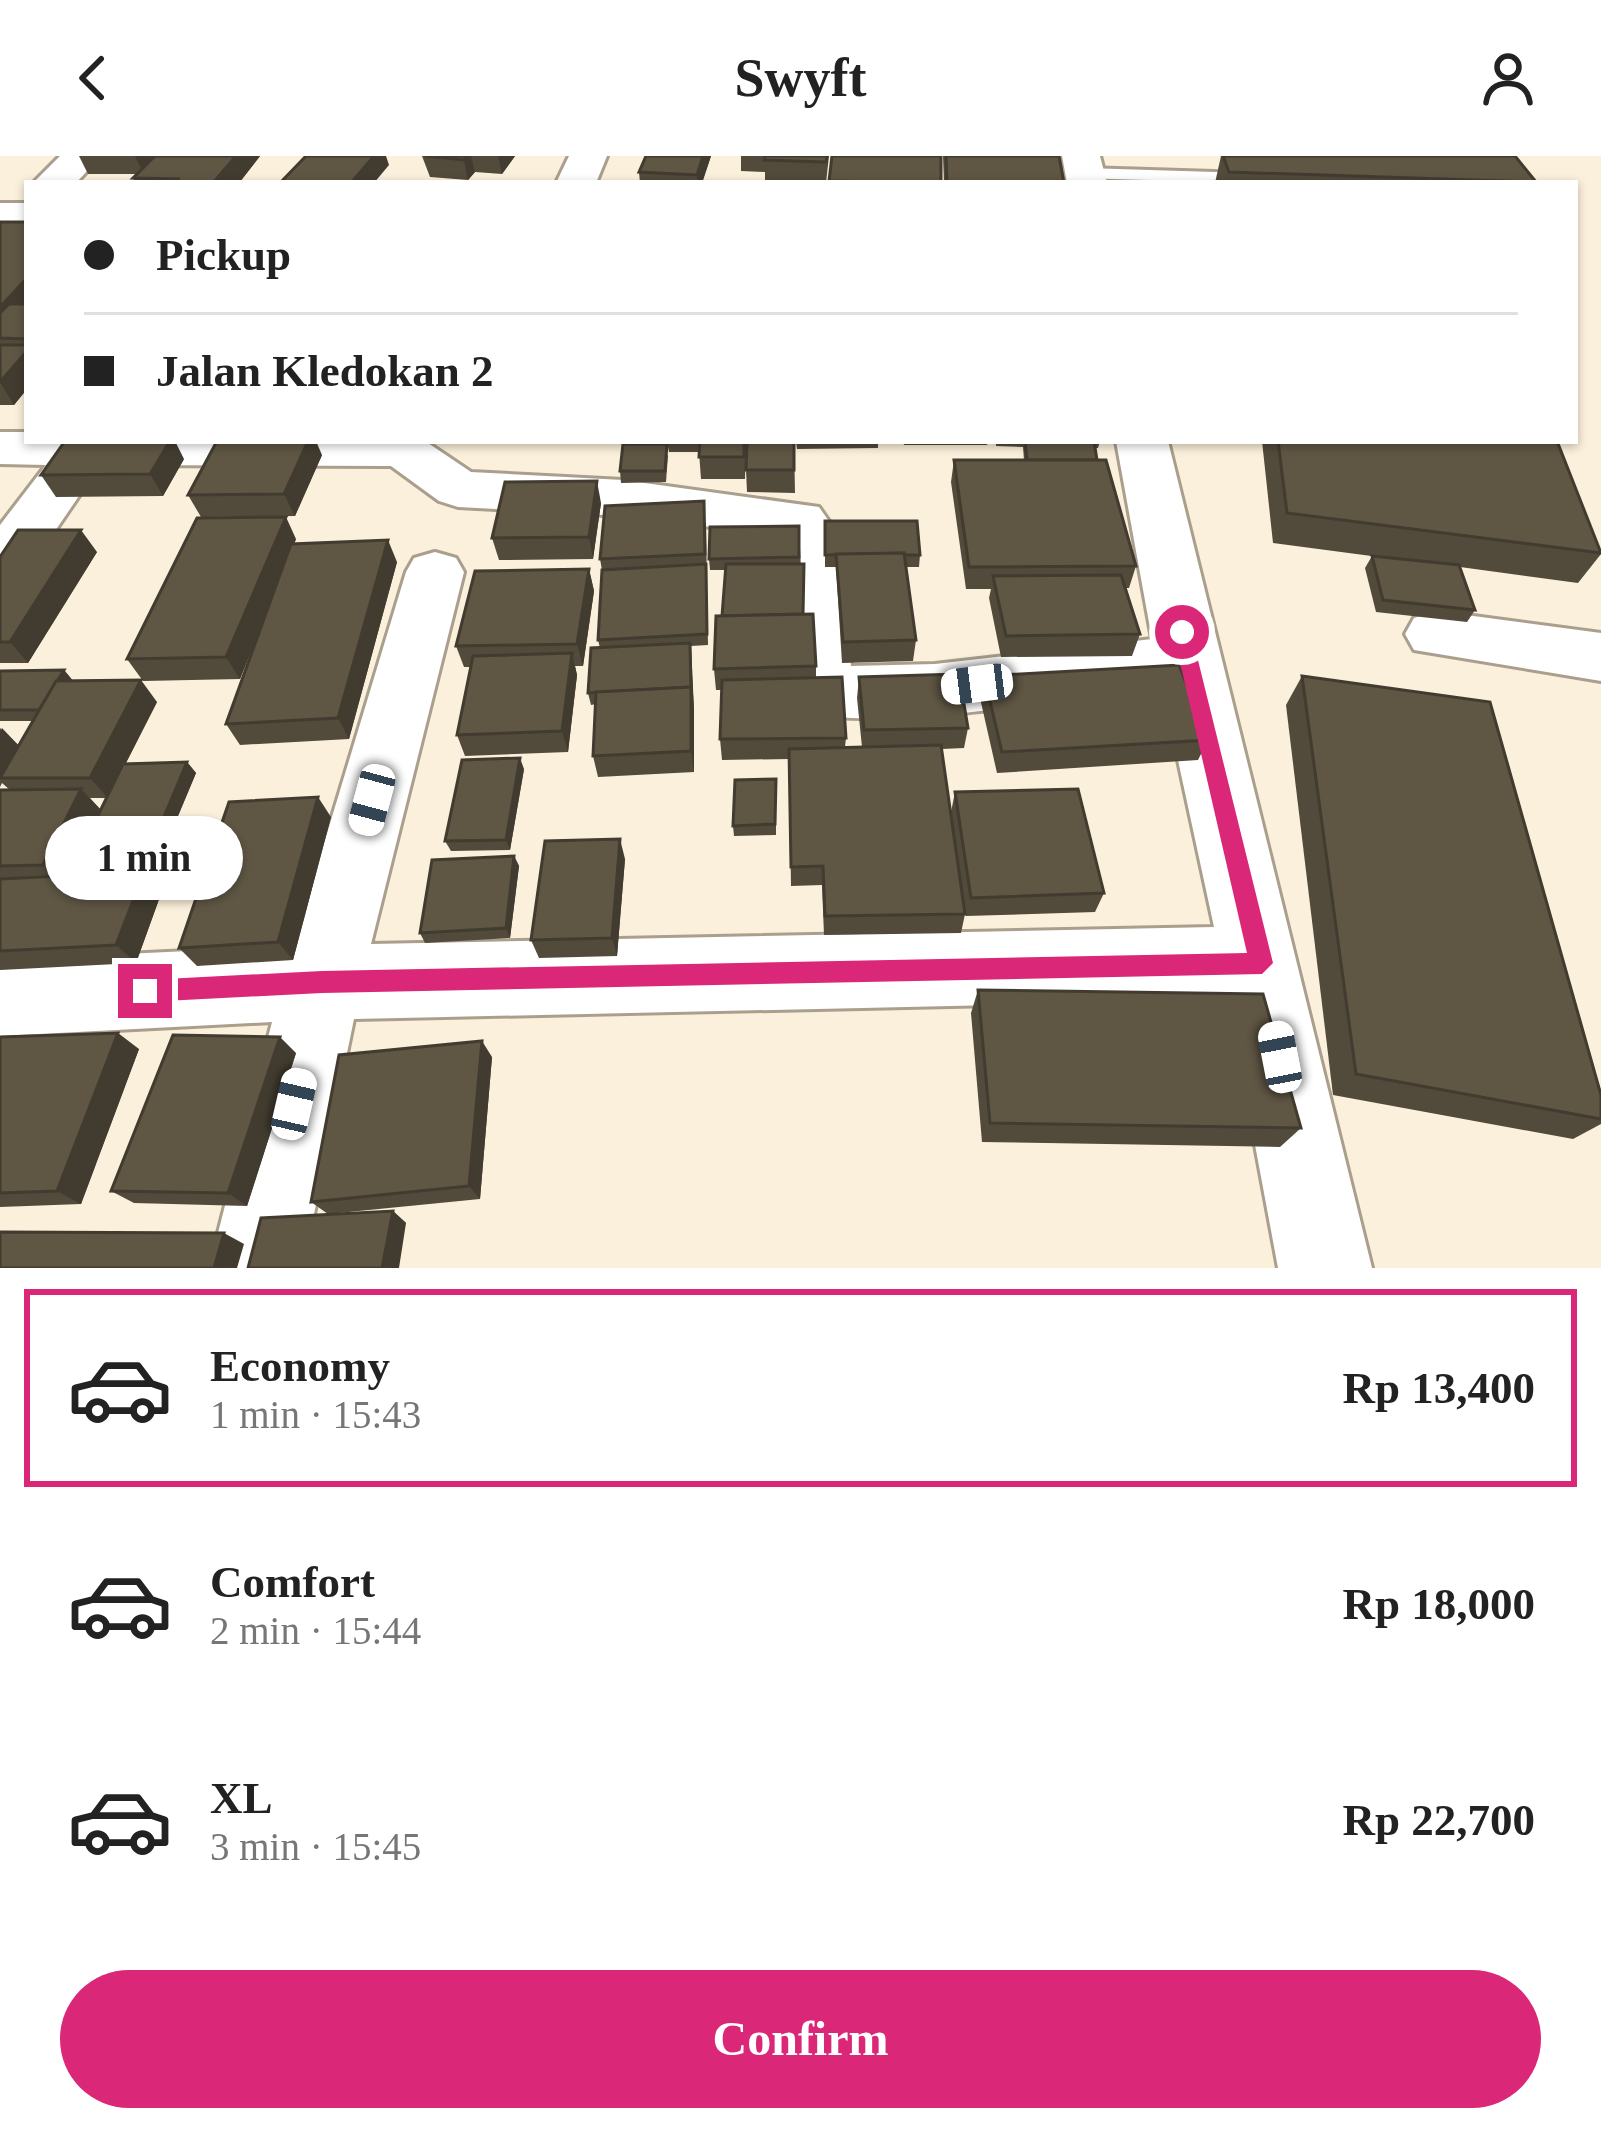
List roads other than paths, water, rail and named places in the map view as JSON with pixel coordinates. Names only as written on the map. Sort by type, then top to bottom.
[{"type":"street","points":[[56,180],[82,156]]},
{"type":"street","points":[[1143,444],[1188,659],[1262,963],[1325,1268]]},
{"type":"street","points":[[0,448],[394,446],[458,489],[622,498],[799,520],[809,533],[821,692],[935,688],[1188,659]]},
{"type":"street","points":[[0,567],[84,450]]},
{"type":"street","points":[[256,1268],[322,982],[435,572]]},
{"type":"street","points":[[1436,634],[1601,657]]},
{"type":"street","points":[[0,998],[322,982],[1262,963]]},
{"type":"lane","points":[[1084,171],[1247,178]]}]
